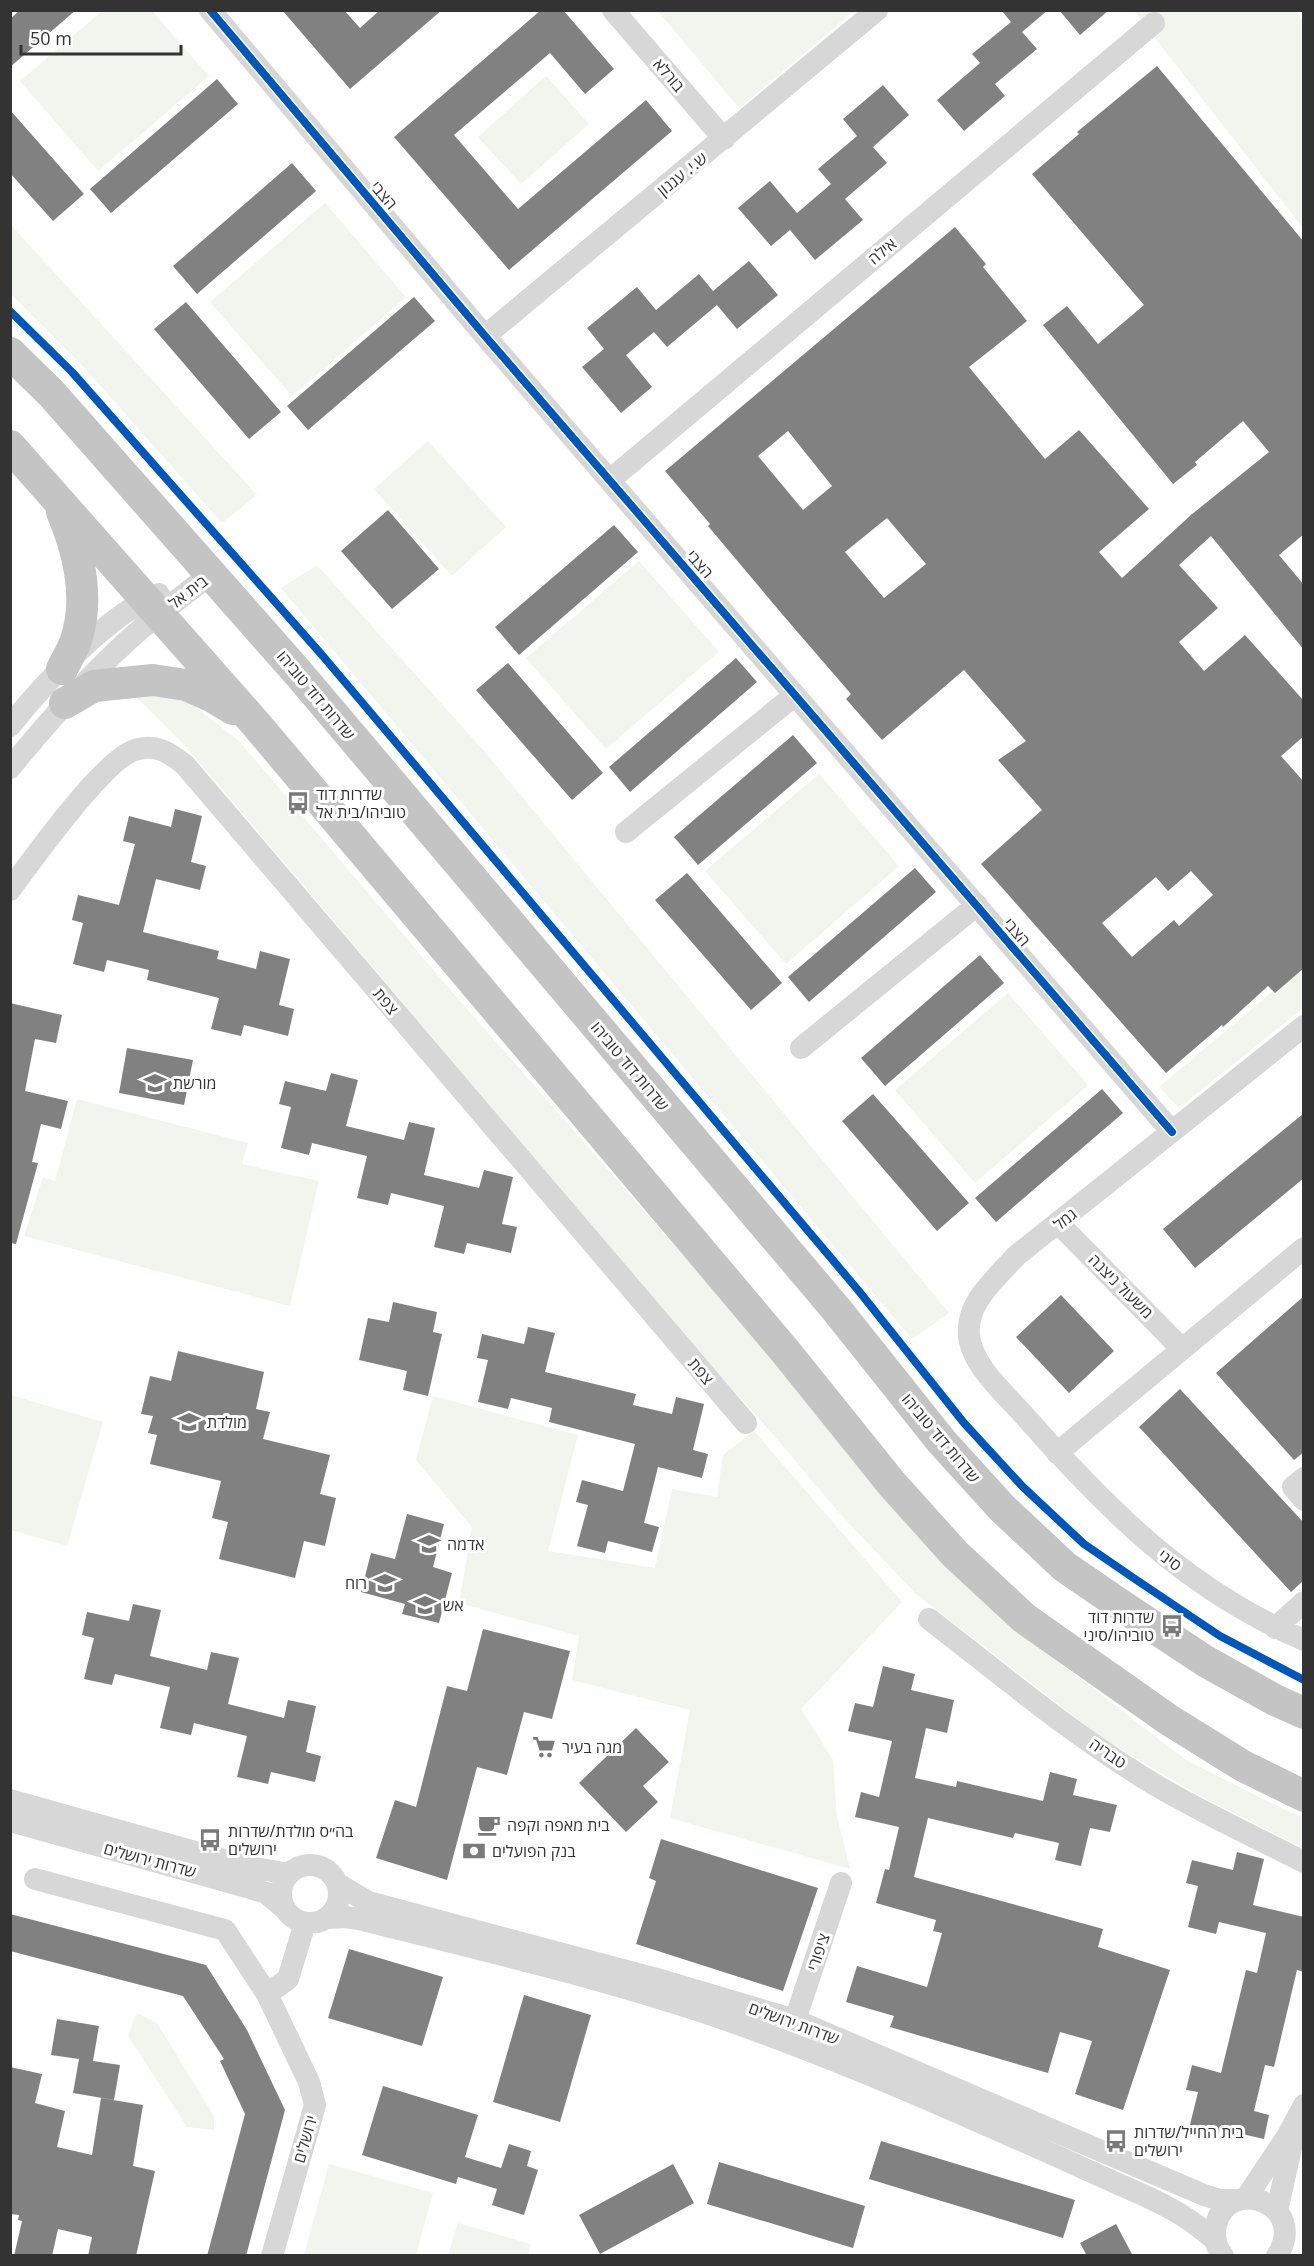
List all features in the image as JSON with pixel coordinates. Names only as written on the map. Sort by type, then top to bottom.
[{"type":"highway","name":"שדרות דוד טוביהו","points":[[10,353],[51,393],[322,701],[836,1309],[942,1442],[1002,1508],[1065,1567],[1119,1604],[1205,1661],[1275,1700],[1304,1713]]},
{"type":"highway","points":[[10,446],[255,723],[777,1342],[892,1484],[955,1554],[1024,1618],[1169,1720],[1243,1766],[1304,1796]]},
{"type":"highway","points":[[54,495],[74,538],[83,600],[75,641],[62,669]]},
{"type":"highway","points":[[65,704],[94,686],[153,680],[186,685],[213,697],[255,723]]},
{"type":"street","name":"הצבי","points":[[210,10],[485,336],[1172,1132]]},
{"type":"street","name":"בורלא","points":[[613,10],[724,139]]},
{"type":"street","name":"ש.י. עגנון","points":[[485,336],[877,10]]},
{"type":"street","name":"אילה","points":[[610,480],[1154,23]]},
{"type":"street","name":"בית אל","points":[[10,726],[29,703],[102,630],[212,574]]},
{"type":"street","name":"בית אל","points":[[10,768],[65,704],[132,637],[153,606]]},
{"type":"street","points":[[626,832],[795,695]]},
{"type":"street","name":"צפת","points":[[10,890],[88,791],[117,759],[135,750],[155,748],[168,751],[200,782],[746,1423]]},
{"type":"street","points":[[801,1048],[977,905]]},
{"type":"street","name":"גמל","points":[[1057,1453],[980,1365],[969,1337],[970,1316],[977,1300],[1016,1256],[1059,1224],[1304,1026]]},
{"type":"street","name":"משעול ניצנה","points":[[1059,1224],[1182,1348]]},
{"type":"street","points":[[1057,1453],[1304,1248]]},
{"type":"street","name":"סיני","points":[[1057,1453],[1108,1506],[1157,1551],[1218,1595],[1275,1628],[1304,1640]]},
{"type":"street","points":[[1304,1478],[1293,1487],[1304,1500]]},
{"type":"street","points":[[1275,1628],[1304,1602]]},
{"type":"street","name":"טבריה","points":[[928,1619],[1066,1725],[1123,1764],[1204,1811],[1304,1862]]},
{"type":"street","name":"שדרות ירושלים","points":[[10,1800],[249,1866],[289,1874]]},
{"type":"street","name":"שדרות ירושלים","points":[[10,1821],[266,1893],[284,1908]]},
{"type":"street","points":[[303,1865],[319,1865],[334,1876],[338,1884],[339,1902],[328,1918],[305,1923],[297,1920],[284,1908],[281,1890],[283,1881],[303,1865]]},
{"type":"street","name":"ירושלים","points":[[35,1879],[225,1930],[267,1994],[309,2082],[315,2105],[272,2256]]},
{"type":"street","name":"ציפורי","points":[[795,2020],[841,1883]]},
{"type":"street","name":"שדרות ירושלים","points":[[338,1884],[368,1902],[664,1981],[795,2020],[1204,2195],[1220,2200],[1262,2200],[1279,2215]]},
{"type":"street","name":"שדרות ירושלים","points":[[328,1918],[359,1919],[497,1954],[715,2016],[912,2092],[1177,2210],[1199,2226],[1219,2251]]},
{"type":"street","points":[[267,1994],[288,1979],[305,1923]]},
{"type":"street","points":[[1219,2251],[1217,2221],[1229,2205],[1242,2199],[1272,2160],[1301,2110]]},
{"type":"street","points":[[1277,2256],[1285,2238],[1279,2215],[1301,2110]]},
{"type":"street","points":[[1279,2215],[1304,2233]]},
{"type":"shaded area","points":[[102,11],[152,11],[209,76],[98,171],[20,81]]},
{"type":"shaded area","points":[[658,11],[854,11],[739,108]]},
{"type":"shaded area","points":[[1134,11],[1297,11],[1304,24],[1303,228]]},
{"type":"shaded area","points":[[546,76],[589,124],[521,184],[478,137]]},
{"type":"shaded area","points":[[325,203],[406,297],[292,396],[210,302]]},
{"type":"shaded area","points":[[10,225],[257,495],[222,523],[81,364],[11,294]]},
{"type":"shaded area","points":[[428,441],[506,527],[452,576],[374,489]]},
{"type":"shaded area","points":[[639,561],[719,652],[606,749],[526,658]]},
{"type":"shaded area","points":[[317,565],[484,751],[949,1313],[912,1339],[281,588]]},
{"type":"shaded area","points":[[164,696],[189,702],[239,741],[453,993],[780,1366],[891,1506],[1016,1629],[1186,1760],[1303,1817],[1303,1848],[1202,1797],[1102,1738],[916,1594],[841,1515],[691,1343],[188,749],[136,697]]},
{"type":"shaded area","points":[[819,774],[899,866],[786,964],[705,871]]},
{"type":"shaded area","points":[[1303,966],[1303,1008],[1179,1108],[1159,1087]]},
{"type":"shaded area","points":[[1008,993],[1088,1085],[975,1183],[895,1090]]},
{"type":"shaded area","points":[[77,1099],[248,1143],[242,1164],[319,1181],[290,1306],[24,1236],[43,1177],[55,1181]]},
{"type":"shaded area","points":[[11,1395],[103,1422],[67,1546],[11,1530]]},
{"type":"shaded area","points":[[433,1396],[578,1435],[548,1551],[655,1568],[672,1489],[717,1497],[723,1455],[754,1431],[902,1602],[801,1709],[833,1760],[837,1817],[850,1869],[670,1818],[690,1710],[572,1680],[579,1636],[459,1603],[472,1527],[416,1460]]},
{"type":"shaded area","points":[[137,2013],[157,2023],[214,2116],[214,2130],[187,2127],[128,2036]]},
{"type":"shaded area","points":[[329,2164],[433,2193],[416,2255],[304,2255]]},
{"type":"shaded area","points":[[458,2223],[531,2244],[528,2255],[448,2255]]},
{"type":"building","points":[[20,10],[76,10],[10,67],[10,19]]},
{"type":"building","points":[[282,10],[344,10],[360,28],[380,10],[442,10],[350,89]]},
{"type":"building","points":[[541,10],[563,10],[614,69],[585,94],[550,53],[454,135],[518,209],[646,100],[672,131],[509,270],[394,137]]},
{"type":"building","points":[[1001,10],[1048,10],[1022,32],[1037,49],[995,84],[1005,96],[964,131],[937,100],[980,63],[972,54],[1011,22]]},
{"type":"building","points":[[1059,10],[1109,10],[1080,35]]},
{"type":"building","points":[[1157,66],[1304,242],[1304,534],[1279,555],[1304,585],[1304,650],[1211,536],[1179,565],[1218,608],[1179,642],[1204,671],[1245,635],[1304,701],[1304,736],[1281,756],[1304,782],[1304,968],[1275,993],[1268,986],[1223,1027],[1222,1025],[1166,1073],[981,864],[1042,810],[998,760],[1026,741],[964,670],[882,740],[846,699],[851,694],[708,526],[710,524],[665,471],[955,227],[986,264],[983,267],[1027,321],[969,367],[1045,459],[1079,430],[1149,509],[1099,552],[1122,578],[1191,515],[1269,452],[1243,421],[1195,462],[1197,465],[1173,484],[1043,325],[1067,306],[1098,344],[1144,305],[1032,174],[1079,134],[1077,132]],"holes":[[[788,431],[832,486],[803,510],[758,456]],[[887,518],[926,564],[884,598],[845,552]],[[1191,871],[1213,895],[1179,926],[1174,920],[1132,957],[1102,923],[1156,877],[1168,891]]]},
{"type":"building","points":[[217,79],[238,104],[111,213],[90,189]]},
{"type":"building","points":[[883,85],[909,115],[873,147],[887,163],[845,199],[863,220],[815,260],[790,230],[771,246],[738,208],[770,181],[797,213],[831,184],[818,169],[857,136],[843,119]]},
{"type":"building","points":[[10,110],[84,194],[53,221],[10,173]]},
{"type":"building","points":[[292,163],[316,191],[197,294],[173,266]]},
{"type":"building","points":[[749,261],[778,295],[737,329],[717,305],[667,347],[654,332],[626,355],[652,387],[621,413],[582,367],[604,349],[587,328],[637,287],[656,310],[699,274],[713,291]]},
{"type":"building","points":[[414,297],[435,321],[308,430],[287,406]]},
{"type":"building","points":[[186,302],[281,412],[249,439],[154,329]]},
{"type":"building","points":[[388,510],[439,569],[392,609],[341,551]]},
{"type":"building","points":[[614,525],[638,552],[519,655],[495,627]]},
{"type":"building","points":[[736,658],[757,682],[630,792],[609,767]]},
{"type":"building","points":[[508,663],[603,773],[572,800],[476,690]]},
{"type":"building","points":[[793,735],[817,763],[698,865],[674,837]]},
{"type":"building","points":[[175,809],[202,816],[191,862],[206,866],[200,890],[156,879],[143,932],[219,951],[217,959],[256,969],[260,951],[290,959],[279,1005],[294,1009],[288,1036],[244,1025],[241,1036],[211,1029],[219,998],[147,980],[149,970],[107,960],[104,972],[73,964],[83,923],[72,920],[78,895],[119,905],[135,844],[123,841],[129,816],[171,827]]},
{"type":"building","points":[[915,868],[936,892],[809,1002],[788,977]]},
{"type":"building","points":[[687,873],[782,983],[751,1010],[655,900]]},
{"type":"building","points":[[980,955],[1004,983],[885,1086],[861,1058]]},
{"type":"building","points":[[10,1003],[62,1015],[56,1043],[35,1039],[25,1091],[68,1101],[61,1129],[41,1124],[32,1162],[38,1163],[16,1244],[10,1243]]},
{"type":"building","points":[[127,1048],[193,1060],[184,1105],[119,1093]]},
{"type":"building","points":[[331,1073],[358,1080],[346,1126],[404,1140],[409,1122],[435,1128],[424,1175],[479,1188],[484,1170],[513,1177],[502,1224],[517,1227],[511,1253],[467,1243],[464,1254],[434,1247],[444,1206],[391,1193],[388,1205],[357,1198],[367,1156],[312,1143],[309,1155],[281,1148],[291,1107],[279,1104],[285,1081],[326,1091]]},
{"type":"building","points":[[1102,1089],[1123,1113],[996,1222],[975,1198]]},
{"type":"building","points":[[873,1094],[969,1203],[937,1231],[842,1121]]},
{"type":"building","points":[[1304,1113],[1304,1178],[1195,1268],[1163,1229]]},
{"type":"building","points":[[1061,1295],[1114,1351],[1069,1393],[1016,1337]]},
{"type":"building","points":[[1304,1296],[1304,1452],[1294,1460],[1216,1373]]},
{"type":"building","points":[[393,1302],[437,1312],[433,1332],[442,1334],[428,1396],[403,1390],[407,1371],[359,1360],[368,1318],[389,1322]]},
{"type":"building","points":[[528,1327],[555,1333],[545,1372],[636,1394],[633,1405],[672,1414],[676,1397],[704,1404],[693,1450],[708,1454],[702,1478],[658,1467],[644,1523],[659,1527],[652,1552],[608,1541],[605,1553],[577,1546],[588,1505],[576,1502],[582,1480],[623,1491],[635,1444],[549,1422],[552,1408],[511,1398],[508,1409],[478,1402],[488,1360],[477,1358],[482,1334],[524,1344]]},
{"type":"building","points":[[178,1351],[264,1372],[256,1409],[270,1412],[263,1439],[330,1455],[320,1494],[336,1498],[325,1546],[304,1541],[295,1578],[219,1559],[228,1522],[212,1518],[221,1481],[150,1464],[157,1435],[148,1433],[153,1416],[141,1414],[150,1376],[171,1381]]},
{"type":"building","points":[[1180,1389],[1304,1523],[1304,1580],[1291,1592],[1139,1427]]},
{"type":"building","points":[[407,1514],[444,1524],[433,1567],[452,1573],[439,1623],[402,1614],[405,1604],[361,1592],[371,1553],[395,1559]]},
{"type":"building","points":[[133,1604],[161,1610],[150,1656],[207,1670],[211,1652],[239,1658],[228,1704],[284,1718],[288,1700],[316,1706],[306,1752],[321,1756],[315,1782],[271,1772],[268,1784],[237,1777],[247,1736],[194,1723],[191,1735],[160,1728],[170,1687],[115,1674],[112,1685],[84,1679],[94,1638],[82,1635],[87,1612],[129,1621]]},
{"type":"building","points":[[483,1629],[570,1651],[552,1719],[524,1712],[507,1775],[477,1767],[447,1880],[376,1858],[395,1800],[416,1807],[447,1686],[467,1691]]},
{"type":"building","points":[[883,1666],[915,1674],[911,1690],[954,1700],[947,1733],[926,1728],[915,1778],[956,1787],[957,1781],[1043,1801],[1050,1772],[1077,1779],[1073,1795],[1117,1805],[1110,1832],[1090,1828],[1081,1866],[1055,1860],[1059,1843],[1015,1833],[1013,1838],[928,1818],[914,1877],[1103,1929],[1098,1947],[1170,1970],[1123,2110],[1075,2094],[1092,2041],[1060,2032],[1048,2073],[890,2027],[894,2016],[846,2002],[857,1966],[927,1987],[942,1933],[933,1931],[936,1920],[876,1903],[885,1869],[889,1870],[899,1827],[855,1817],[861,1792],[879,1797],[892,1741],[848,1731],[855,1703],[873,1707]]},
{"type":"building","points":[[636,1728],[669,1762],[643,1786],[658,1802],[626,1832],[579,1783]]},
{"type":"building","points":[[661,1839],[818,1888],[783,1991],[636,1944],[656,1881],[649,1878]]},
{"type":"building","points":[[1237,1852],[1264,1859],[1253,1905],[1304,1917],[1304,1972],[1297,1970],[1274,2067],[1265,2065],[1254,2111],[1269,2115],[1264,2139],[1220,2129],[1217,2140],[1188,2133],[1198,2092],[1186,2090],[1192,2065],[1221,2073],[1246,1970],[1257,1973],[1266,1933],[1219,1922],[1216,1934],[1188,1927],[1198,1886],[1186,1883],[1192,1860],[1233,1870]]},
{"type":"building","points":[[10,1914],[206,1965],[247,2030],[285,2110],[246,2256],[207,2256],[245,2114],[220,2061],[224,2059],[183,1996],[10,1951]]},
{"type":"building","points":[[349,1949],[443,1977],[422,2046],[328,2018]]},
{"type":"building","points":[[524,1995],[591,2015],[560,2122],[493,2102]]},
{"type":"building","points":[[57,2019],[99,2026],[93,2061],[120,2065],[114,2100],[73,2093],[79,2059],[51,2055]]},
{"type":"building","points":[[10,2067],[42,2074],[35,2103],[65,2111],[57,2147],[92,2155],[101,2098],[143,2105],[133,2166],[155,2171],[136,2256],[88,2256],[92,2237],[58,2229],[52,2256],[14,2256],[22,2221],[18,2220],[19,2215],[10,2214]]},
{"type":"building","points":[[383,2086],[478,2115],[465,2157],[501,2168],[509,2144],[531,2151],[527,2166],[538,2170],[524,2215],[492,2205],[497,2189],[458,2177],[456,2184],[362,2155]]},
{"type":"building","points":[[881,2141],[1075,2200],[1063,2238],[869,2179]]},
{"type":"building","points":[[719,2162],[865,2206],[853,2248],[707,2204]]},
{"type":"building","points":[[673,2164],[694,2203],[600,2254],[579,2215]]},
{"type":"building","points":[[1116,2224],[1133,2256],[1087,2256],[1080,2243]]},
{"type":"cycle path","points":[[210,10],[485,336],[1172,1132]]},
{"type":"cycle path","points":[[10,311],[72,372],[322,655],[858,1290],[964,1423],[1023,1487],[1084,1544],[1220,1636],[1304,1680]]},
{"type":"place","name":"שדרות דוד טוביהו/בית אל","points":[[298,803]]},
{"type":"place","name":"מורשת","points":[[155,1083]]},
{"type":"place","name":"מולדת","points":[[189,1422]]},
{"type":"place","name":"אדמה","points":[[429,1544]]},
{"type":"place","name":"רוח","points":[[385,1583]]},
{"type":"place","name":"אש","points":[[425,1605]]},
{"type":"place","name":"שדרות דוד טוביהו/סיני","points":[[1172,1626]]},
{"type":"place","name":"מגה בעיר","points":[[544,1747]]},
{"type":"place","name":"בית מאפה וקפה","points":[[489,1825]]},
{"type":"place","name":"בה״ס מולדת/שדרות ירושלים","points":[[210,1840]]},
{"type":"place","name":"בנק הפועלים","points":[[474,1851]]},
{"type":"place","name":"בית החייל/שדרות ירושלים","points":[[1116,2141]]}]
